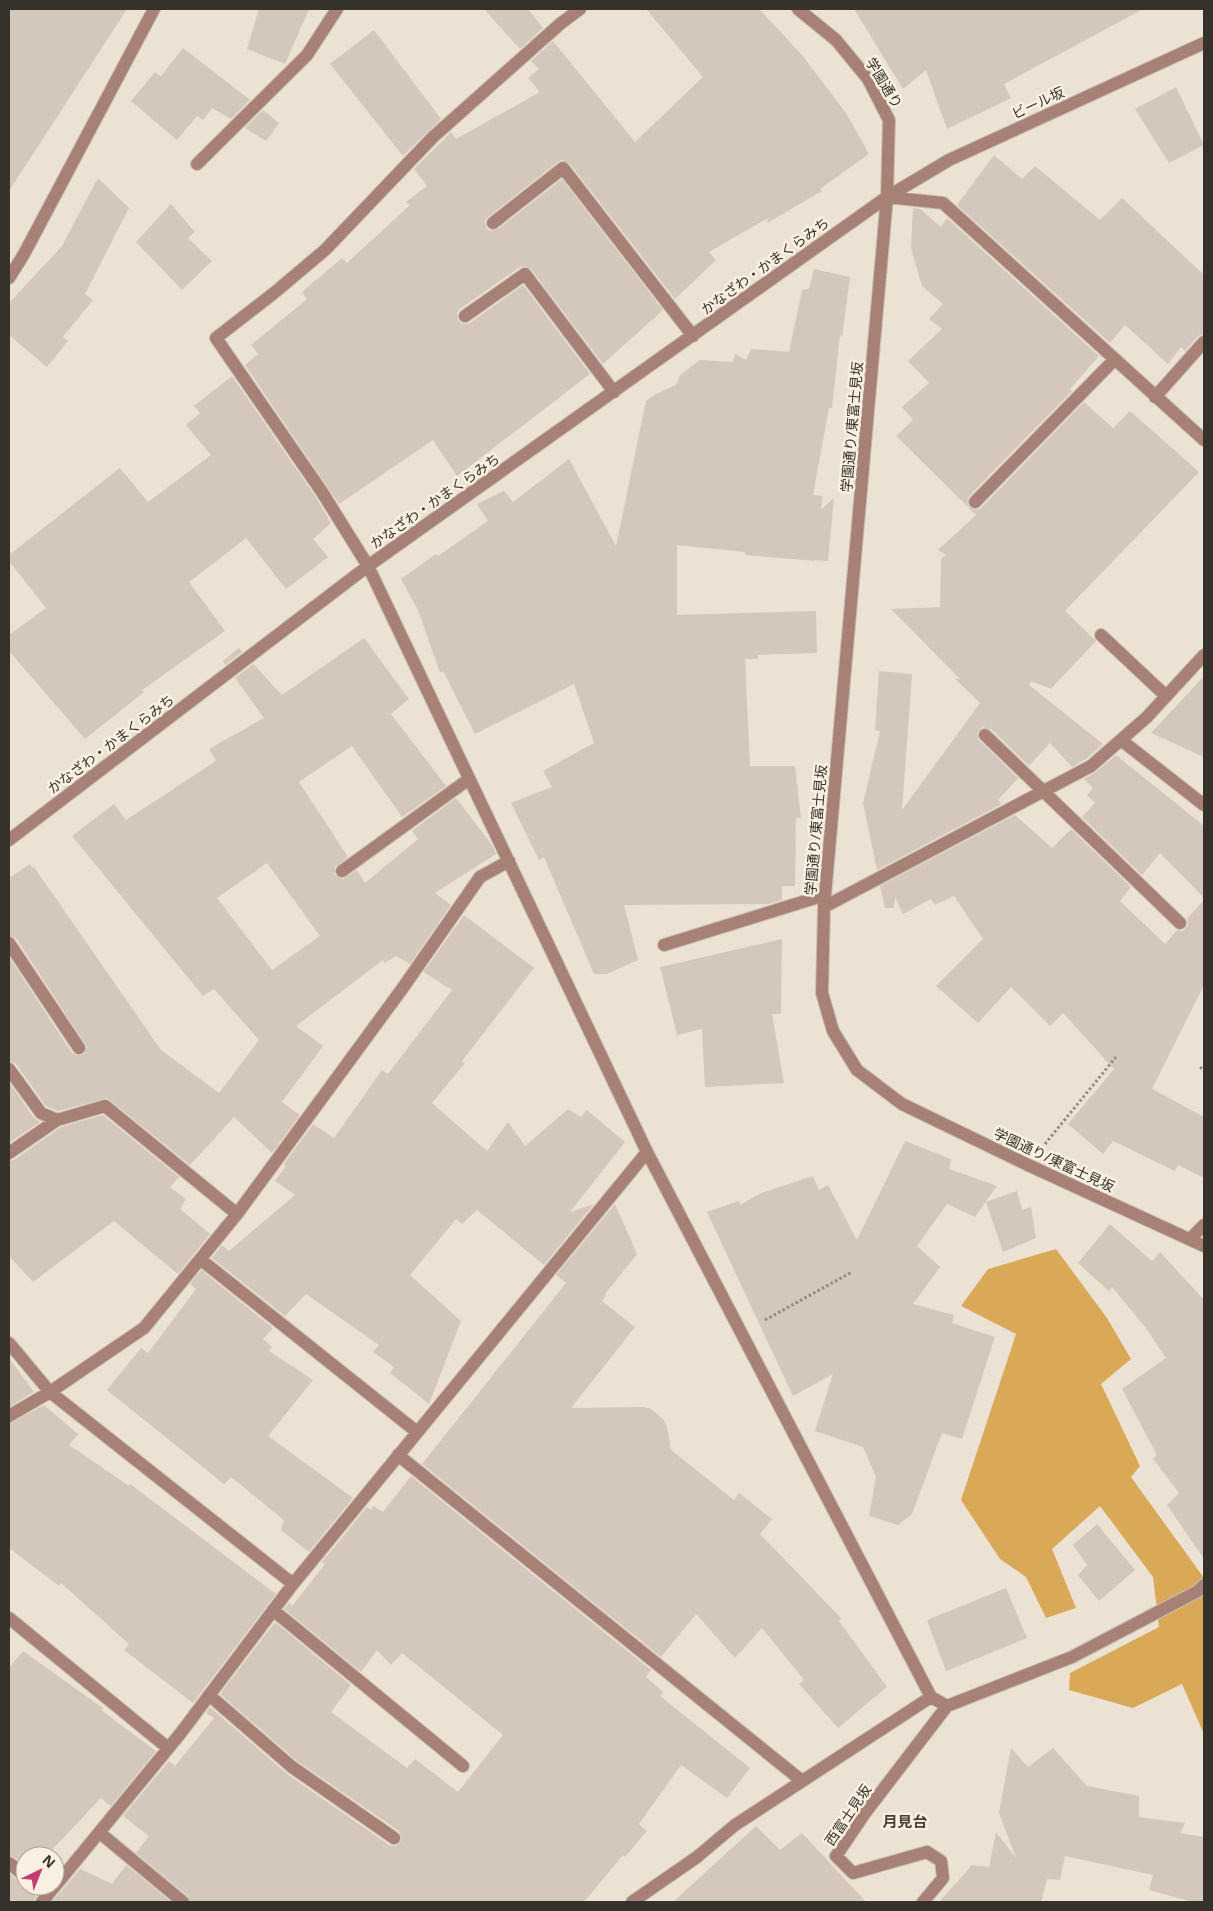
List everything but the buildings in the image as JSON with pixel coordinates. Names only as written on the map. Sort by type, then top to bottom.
[{"type":"street","points":[[9,278],[24,254],[154,9]]},
{"type":"street","points":[[197,164],[306,55],[337,9]]},
{"type":"street","points":[[580,9],[560,24],[433,137],[325,250],[216,338],[322,492],[368,566],[647,1152],[932,1697],[947,1706],[1072,1657],[1198,1591],[1204,1585]]},
{"type":"street","name":"学園通り","points":[[798,9],[836,40],[868,79],[890,120],[887,197]]},
{"type":"street","name":"ビール坂","points":[[887,197],[949,160],[1204,43]]},
{"type":"street","points":[[493,223],[563,168],[693,336]]},
{"type":"street","points":[[887,197],[943,203],[1204,440]]},
{"type":"street","name":"かなざわ・かまくらみち","points":[[9,840],[368,566],[887,197]]},
{"type":"street","name":"学園通り/東富士見坂","points":[[887,197],[825,901],[822,993],[833,1031],[857,1070],[902,1104],[1028,1165],[1204,1246]]},
{"type":"street","points":[[465,316],[525,274],[614,392]]},
{"type":"street","points":[[1155,397],[1204,342]]},
{"type":"street","points":[[975,502],[1114,359]]},
{"type":"street","points":[[1101,635],[1166,696]]},
{"type":"street","points":[[664,945],[825,901],[1091,766],[1147,717],[1204,655]]},
{"type":"street","points":[[985,735],[1180,923]]},
{"type":"street","points":[[1121,740],[1204,805]]},
{"type":"street","points":[[342,871],[469,779]]},
{"type":"street","points":[[9,1416],[50,1392],[144,1328],[237,1214],[402,989],[480,877],[509,861]]},
{"type":"street","points":[[9,943],[79,1048]]},
{"type":"street","points":[[9,1068],[41,1113],[57,1120]]},
{"type":"street","points":[[9,1153],[57,1120],[105,1106],[237,1214]]},
{"type":"street","points":[[45,1899],[209,1696],[293,1584],[647,1152]]},
{"type":"street","points":[[1190,1239],[1204,1225]]},
{"type":"street","points":[[200,1259],[417,1432]]},
{"type":"street","points":[[9,1344],[50,1392],[293,1584]]},
{"type":"street","points":[[398,1456],[802,1781]]},
{"type":"street","points":[[273,1610],[463,1766]]},
{"type":"street","points":[[9,1618],[168,1748]]},
{"type":"street","points":[[209,1696],[292,1767],[394,1838]]},
{"type":"street","points":[[632,1902],[697,1857],[735,1825],[932,1697]]},
{"type":"street","name":"西富士見坂","points":[[923,1902],[943,1878],[941,1861],[927,1852],[853,1873],[836,1856],[865,1814],[947,1706]]},
{"type":"street","points":[[100,1833],[183,1902]]},
{"type":"path","points":[[1028,1165],[1116,1058]]},
{"type":"path","points":[[1200,1067],[1204,1071]]},
{"type":"path","points":[[742,1333],[852,1272]]},
{"type":"shaded area","points":[[1056,1249],[1107,1318],[1131,1359],[1101,1384],[1140,1466],[1131,1477],[1204,1578],[1204,1734],[1182,1684],[1133,1708],[1069,1690],[1070,1673],[1159,1627],[1153,1577],[1100,1506],[1052,1549],[1076,1608],[1046,1618],[1026,1577],[1000,1559],[961,1500],[1016,1334],[961,1306],[988,1269]]},
{"type":"district","name":"月見台","points":[[905,1822]]}]
